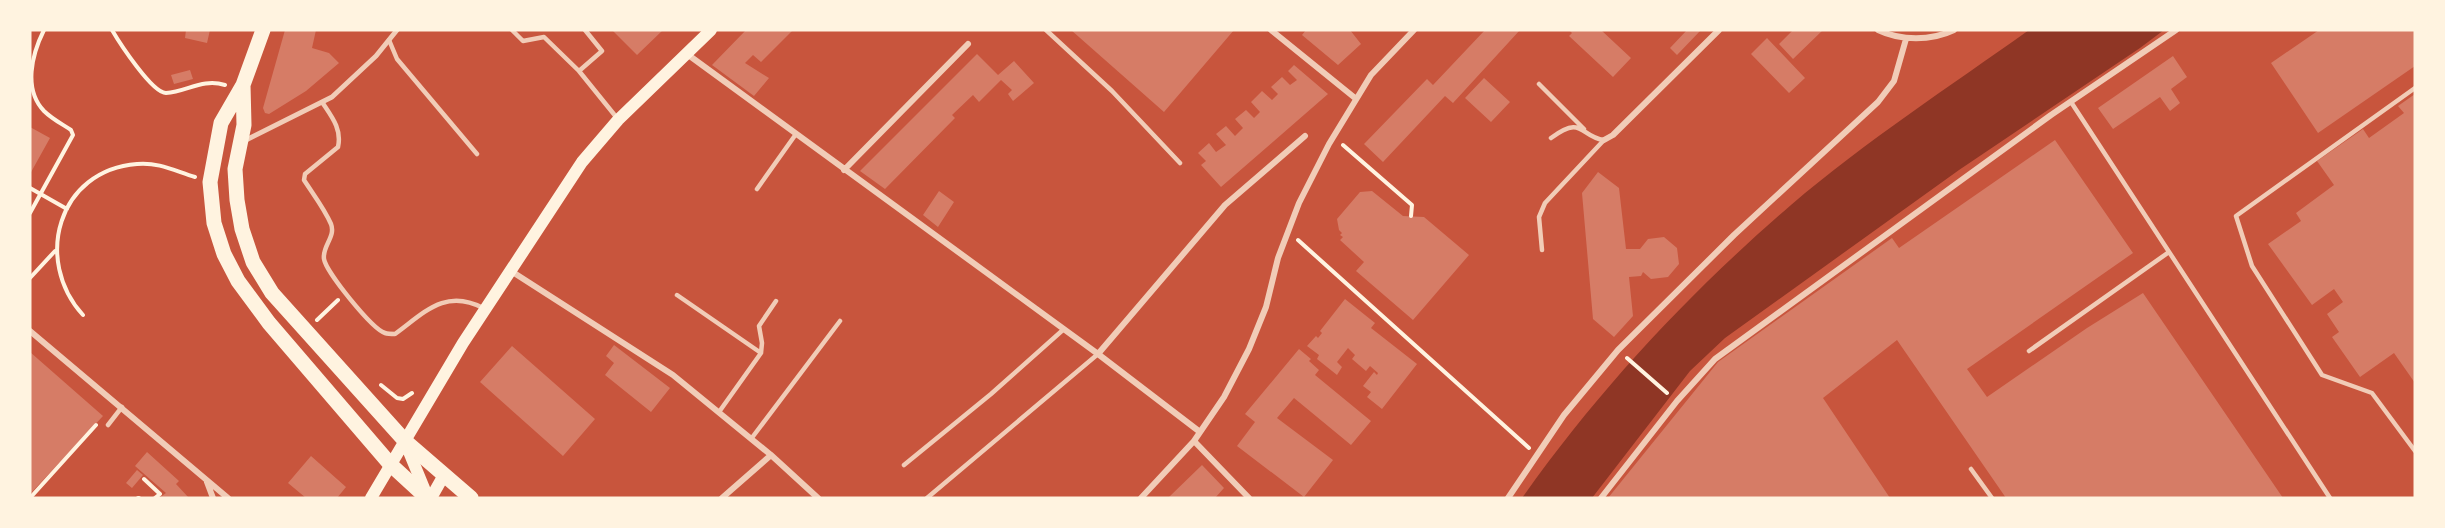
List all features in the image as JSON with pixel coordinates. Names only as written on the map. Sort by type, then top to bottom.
[{"type":"main road","points":[[263,30],[241,88],[221,123],[210,182],[214,223],[224,254],[238,281],[269,323],[390,464],[429,498]]},
{"type":"main road","points":[[371,498],[486,309],[582,162],[618,120],[711,30]]},
{"type":"main road","points":[[241,88],[244,125],[235,169],[237,200],[242,229],[253,262],[272,293],[405,441],[471,498]]},
{"type":"main road","points":[[405,441],[429,498]]},
{"type":"main road","points":[[429,498],[444,475]]},
{"type":"street","points":[[240,143],[332,98],[369,63],[397,30]]},
{"type":"street","points":[[1271,30],[1355,98]]},
{"type":"street","points":[[1141,498],[1194,441],[1224,397],[1249,349],[1266,308],[1278,258],[1299,203],[1329,144],[1355,98],[1389,54],[1414,30]]},
{"type":"street","points":[[1604,140],[1620,129],[1719,30]]},
{"type":"street","points":[[1878,30],[1906,39],[1954,30]]},
{"type":"street","points":[[1601,498],[1670,411],[1715,359],[2071,102],[2176,30]]},
{"type":"street","points":[[1508,498],[1564,415],[1618,350],[1734,235],[1878,102],[1894,81],[1906,39]]},
{"type":"street","points":[[844,170],[968,44]]},
{"type":"street","points":[[687,54],[1064,328],[1200,432]]},
{"type":"street","points":[[1098,354],[1225,205],[1305,136]]},
{"type":"street","points":[[510,271],[673,375],[771,455],[818,498]]},
{"type":"street","points":[[30,332],[228,498]]},
{"type":"street","points":[[1194,441],[1249,498]]},
{"type":"street","points":[[722,498],[771,455]]},
{"type":"street","points":[[207,482],[213,498]]},
{"type":"lane","points":[[512,30],[523,41],[544,37],[579,71],[618,120]]},
{"type":"lane","points":[[579,71],[602,51],[585,30]]},
{"type":"lane","points":[[1046,30],[1112,91],[1180,163]]},
{"type":"lane","points":[[389,40],[397,59],[477,154]]},
{"type":"lane","points":[[1539,84],[1584,129],[1597,139],[1604,140]]},
{"type":"lane","points":[[2415,88],[2236,216],[2252,266],[2322,375],[2372,393],[2415,451]]},
{"type":"lane","points":[[322,102],[337,125],[340,138],[338,147],[305,174],[304,180],[332,226],[332,235],[324,254],[324,262],[346,292],[372,323],[385,333],[395,334],[429,307],[448,301],[473,302],[486,309]]},
{"type":"lane","points":[[2071,102],[2330,498]]},
{"type":"lane","points":[[1551,138],[1565,129],[1584,129]]},
{"type":"lane","points":[[757,189],[796,134]]},
{"type":"lane","points":[[1542,250],[1539,218],[1545,203],[1604,140]]},
{"type":"lane","points":[[2029,351],[2169,252]]},
{"type":"lane","points":[[677,295],[761,353]]},
{"type":"lane","points":[[718,412],[761,353],[759,326],[776,301]]},
{"type":"lane","points":[[752,439],[840,321]]},
{"type":"lane","points":[[904,465],[991,394],[1064,328]]},
{"type":"lane","points":[[927,498],[1098,354]]},
{"type":"lane","points":[[108,425],[122,407]]},
{"type":"lane","points":[[1971,469],[1992,498]]},
{"type":"path","points":[[30,213],[73,135],[71,130],[46,113],[38,102],[31,77],[32,52],[44,30]]},
{"type":"path","points":[[111,30],[147,81],[160,92],[168,93],[211,81],[241,88]]},
{"type":"path","points":[[1333,137],[1412,205],[1411,216]]},
{"type":"path","points":[[83,315],[64,290],[58,270],[56,251],[59,227],[67,209],[71,201],[88,183],[106,172],[126,165],[159,165],[210,182]]},
{"type":"path","points":[[30,188],[67,209]]},
{"type":"path","points":[[1289,231],[1530,448]]},
{"type":"path","points":[[30,278],[56,251]]},
{"type":"path","points":[[315,322],[346,292]]},
{"type":"path","points":[[1632,362],[1665,391]]},
{"type":"path","points":[[30,498],[101,420],[108,425]]},
{"type":"path","points":[[144,479],[160,494],[155,498]]},
{"type":"shaded area","points":[[2029,30],[2164,30],[1959,170],[1725,338],[1690,371],[1592,498],[1522,498],[1583,418],[1648,343],[1753,239],[1819,181]]},
{"type":"building","points":[[186,30],[210,30],[207,43],[185,38]]},
{"type":"building","points":[[285,30],[316,30],[312,48],[329,53],[339,63],[306,91],[269,114],[265,113],[263,108]]},
{"type":"building","points":[[612,30],[663,30],[637,55]]},
{"type":"building","points":[[746,30],[793,30],[761,62],[753,55],[745,63],[769,78],[754,96],[712,65]]},
{"type":"building","points":[[1071,30],[1234,30],[1164,112]]},
{"type":"building","points":[[1306,30],[1350,30],[1361,44],[1338,65],[1302,35]]},
{"type":"building","points":[[1485,30],[1520,30],[1453,103],[1445,96],[1383,162],[1364,144],[1427,79],[1433,85]]},
{"type":"building","points":[[1569,30],[1601,30],[1631,58],[1613,77],[1569,36],[1572,33]]},
{"type":"building","points":[[1687,30],[1701,30],[1677,55],[1670,48]]},
{"type":"building","points":[[1793,30],[1823,30],[1793,59],[1779,44]]},
{"type":"building","points":[[2319,30],[2415,30],[2415,66],[2318,133],[2271,63]]},
{"type":"building","points":[[1767,38],[1805,78],[1789,93],[1751,54]]},
{"type":"building","points":[[977,54],[998,75],[1014,61],[1034,83],[1013,101],[1008,94],[1012,90],[1001,80],[979,102],[973,95],[952,115],[955,118],[885,189],[860,171]]},
{"type":"building","points":[[2173,56],[2187,77],[2171,89],[2180,103],[2170,111],[2160,97],[2113,129],[2098,108]]},
{"type":"building","points":[[1294,65],[1328,94],[1221,187],[1201,165],[1206,161],[1198,153],[1209,143],[1216,152],[1226,145],[1216,134],[1226,126],[1235,136],[1243,128],[1235,119],[1246,110],[1254,118],[1260,112],[1251,102],[1262,91],[1272,100],[1278,94],[1271,87],[1282,77],[1290,85],[1297,80],[1288,71]]},
{"type":"building","points":[[190,70],[193,79],[174,84],[171,75]]},
{"type":"building","points":[[1484,78],[1510,102],[1491,122],[1465,98]]},
{"type":"building","points":[[2415,94],[2415,383],[2394,353],[2360,377],[2332,337],[2339,332],[2327,314],[2343,302],[2334,289],[2312,305],[2268,244],[2301,221],[2296,213],[2334,185],[2317,161],[2363,129],[2369,138],[2404,113],[2398,106]]},
{"type":"building","points":[[30,127],[50,138],[30,174]]},
{"type":"building","points":[[2055,140],[2133,253],[1967,369],[1987,397],[2087,328],[2143,293],[2283,498],[2006,498],[1897,340],[1823,398],[1890,498],[1608,498],[1718,362],[1892,238],[1899,248]]},
{"type":"building","points":[[1598,172],[1619,188],[1626,249],[1640,249],[1648,239],[1664,237],[1677,248],[1679,264],[1668,277],[1651,279],[1643,272],[1641,276],[1629,277],[1633,316],[1614,337],[1593,319],[1582,193]]},
{"type":"building","points":[[939,191],[954,202],[938,227],[923,215]]},
{"type":"building","points":[[1372,191],[1403,216],[1424,217],[1469,255],[1413,320],[1356,271],[1364,262],[1340,240],[1343,237],[1340,235],[1342,233],[1339,230],[1337,219],[1360,192]]},
{"type":"building","points":[[1345,299],[1375,323],[1371,328],[1417,364],[1382,409],[1367,397],[1371,392],[1363,386],[1374,372],[1377,375],[1378,373],[1370,366],[1366,371],[1352,359],[1355,355],[1348,348],[1337,362],[1342,367],[1337,375],[1317,359],[1319,355],[1307,346],[1316,336],[1318,338],[1322,333],[1320,331]]},
{"type":"building","points":[[614,345],[670,388],[651,412],[605,375],[614,363],[606,356]]},
{"type":"building","points":[[512,346],[595,419],[563,456],[480,382]]},
{"type":"building","points":[[1299,349],[1319,370],[1315,375],[1371,421],[1351,445],[1294,398],[1277,418],[1333,460],[1304,497],[1237,446],[1255,422],[1245,414]]},
{"type":"building","points":[[30,352],[103,416],[30,494]]},
{"type":"building","points":[[147,452],[179,481],[176,484],[189,498],[159,498],[166,493],[135,466]]},
{"type":"building","points":[[311,456],[346,487],[337,498],[306,498],[288,483]]},
{"type":"building","points":[[1202,465],[1224,488],[1215,498],[1168,498]]},
{"type":"building","points":[[137,470],[143,475],[132,488],[126,483]]}]
